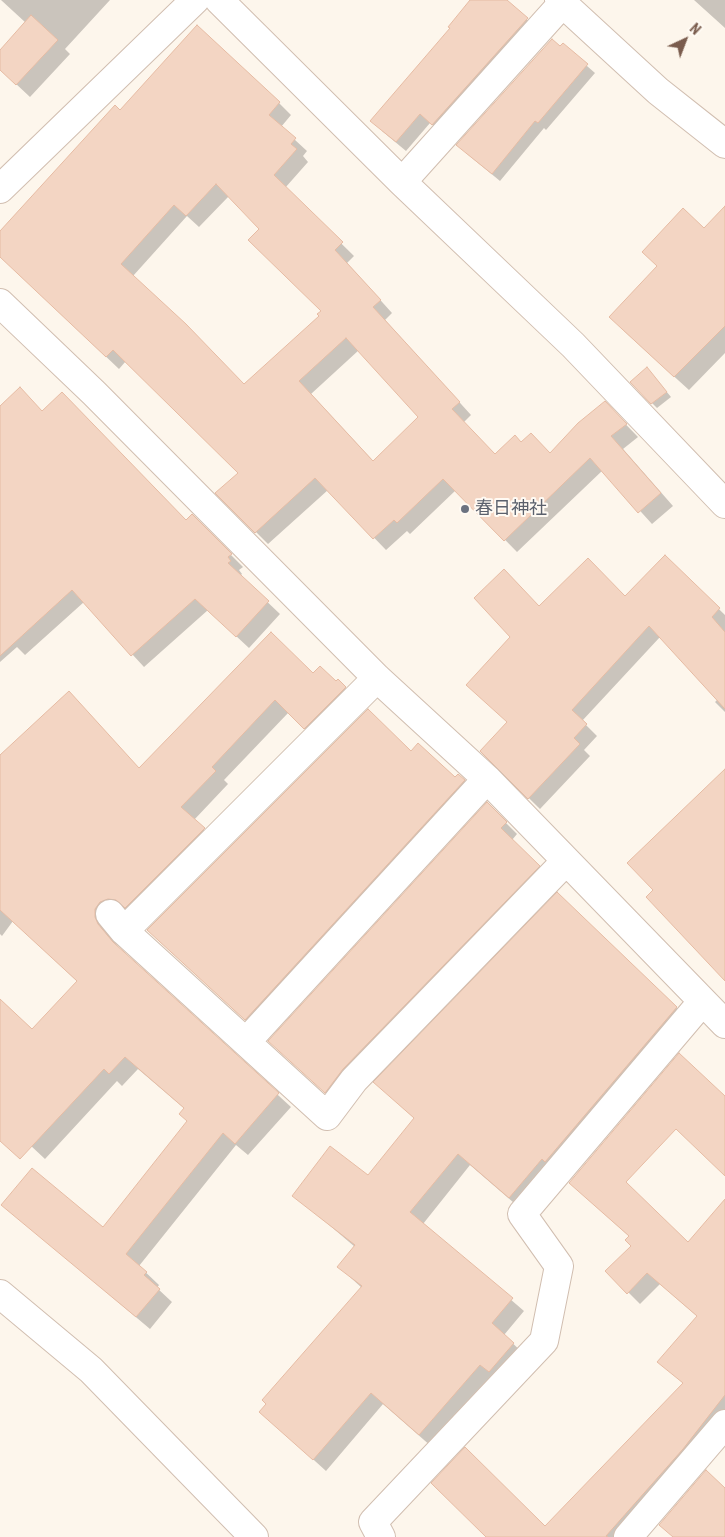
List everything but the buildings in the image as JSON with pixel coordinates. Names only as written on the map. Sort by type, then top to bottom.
[{"type":"street","points":[[0,189],[195,0]]},
{"type":"street","points":[[219,0],[402,182],[574,345],[725,504]]},
{"type":"street","points":[[402,182],[560,2],[658,91],[725,144]]},
{"type":"street","points":[[0,304],[94,393],[377,678],[487,779],[565,862],[725,1024]]},
{"type":"street","points":[[377,678],[117,922],[326,1116],[354,1080],[565,862]]},
{"type":"street","points":[[246,1042],[487,779]]},
{"type":"street","points":[[381,1537],[373,1522],[544,1341],[558,1266],[522,1214],[702,1002]]},
{"type":"street","points":[[0,1294],[91,1370],[254,1537]]},
{"type":"street","points":[[630,1536],[725,1424]]},
{"type":"place","name":"春日神社","points":[[465,509]]}]
